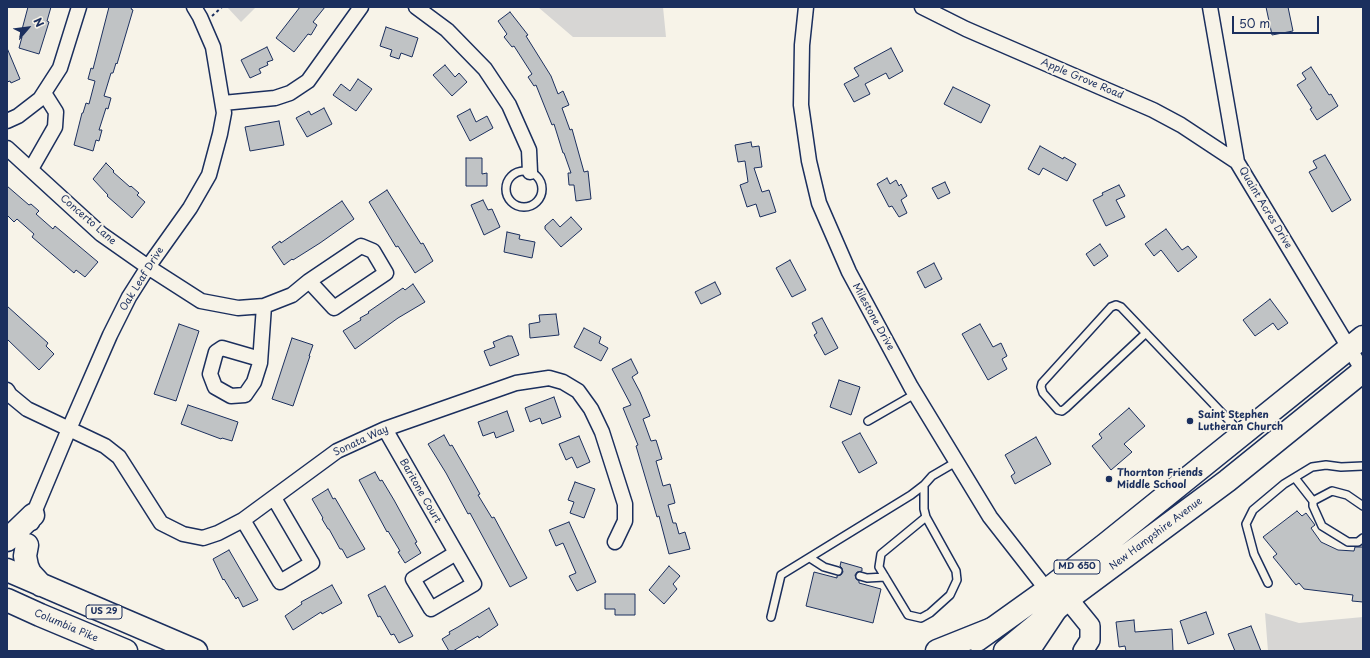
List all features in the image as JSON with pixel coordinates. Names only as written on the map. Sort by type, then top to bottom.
[{"type":"main road","name":"MD 650","points":[[963,651],[1047,590],[1106,544],[1356,342]]},
{"type":"main road","name":"New Hampshire Avenue","points":[[1005,651],[1062,604],[1227,480],[1363,371]]},
{"type":"main road","points":[[33,515],[17,542],[25,556],[30,573],[42,585]]},
{"type":"main road","points":[[1028,651],[1062,604],[1074,582],[1105,555],[1106,544]]},
{"type":"main road","name":"US 29","points":[[8,572],[196,651]]},
{"type":"main road","points":[[986,651],[1050,602],[1051,595],[1047,590]]},
{"type":"main road","name":"Columbia Pike","points":[[7,600],[126,651]]},
{"type":"main road","points":[[938,651],[992,629]]},
{"type":"street","points":[[7,121],[18,116],[40,99],[60,68],[79,7]]},
{"type":"street","name":"Oak Leaf Drive","points":[[33,515],[110,335],[129,296],[190,208],[209,175],[224,113],[213,47],[194,7]]},
{"type":"street","points":[[222,103],[275,98],[290,93],[308,81],[360,7]]},
{"type":"street","points":[[416,7],[448,30],[485,69],[508,105],[529,150],[530,172]]},
{"type":"street","name":"Milestone Drive","points":[[806,7],[802,45],[801,105],[809,161],[819,203],[849,272],[915,394],[990,517],[1047,590]]},
{"type":"street","name":"Apple Grove Road","points":[[922,7],[966,30],[1154,110],[1181,125],[1237,162]]},
{"type":"street","name":"Quaint Acres Drive","points":[[1210,7],[1237,162],[1356,342],[1363,371]]},
{"type":"street","points":[[31,169],[55,127],[56,112],[44,93]]},
{"type":"street","name":"Concerto Lane","points":[[7,148],[101,234],[148,267],[201,301],[238,308],[264,306],[292,295],[309,281],[362,246],[373,251],[386,273],[334,308],[309,281]]},
{"type":"street","points":[[260,359],[264,306]]},
{"type":"street","name":"Sonata Way","points":[[7,390],[10,395],[27,409],[105,446],[118,456],[161,523],[183,534],[203,538],[218,533],[243,520],[337,451],[385,429],[516,383],[549,378],[563,382],[578,391],[591,409],[602,432],[625,504],[625,521],[616,542]]},
{"type":"street","name":"Baritone Court","points":[[385,429],[456,553]]},
{"type":"street","points":[[243,520],[280,582],[312,563],[274,498]]},
{"type":"street","points":[[8,572],[19,562],[17,542]]},
{"type":"street","points":[[1062,604],[1090,626],[1090,640],[1083,651]]},
{"type":"lane","points":[[518,172],[530,172],[539,180],[541,185],[540,197],[531,205],[525,207],[519,206],[509,199],[506,192],[507,183],[513,175],[518,172]]},
{"type":"lane","points":[[1146,334],[1062,411],[1058,410],[1043,393],[1041,388],[1042,383],[1111,307],[1116,304],[1121,306],[1242,434]]},
{"type":"lane","points":[[868,421],[915,394]]},
{"type":"lane","points":[[770,617],[781,575],[911,496],[932,476],[956,462]]},
{"type":"lane","points":[[1268,583],[1254,554],[1246,524],[1253,510],[1284,484],[1312,467],[1363,466]]},
{"type":"lane","points":[[1295,478],[1313,501],[1313,506],[1322,526],[1348,542],[1358,542],[1363,538]]},
{"type":"lane","points":[[924,485],[924,509],[926,517],[956,571],[956,580],[950,595],[930,613],[921,618],[908,615],[879,567],[881,554],[926,517]]},
{"type":"lane","points":[[1313,501],[1332,490],[1346,495],[1363,506]]},
{"type":"lane","points":[[810,558],[824,567],[838,571]]},
{"type":"lane","points":[[860,576],[867,578],[885,577]]},
{"type":"path","points":[[210,19],[222,7]]},
{"type":"shaded area","points":[[227,7],[256,7],[241,22]]},
{"type":"shaded area","points":[[538,7],[663,7],[666,37],[573,37]]},
{"type":"shaded area","points":[[1265,613],[1299,623],[1363,617],[1363,651],[1268,651]]},
{"type":"building","points":[[28,7],[51,7],[47,21],[49,22],[39,54],[19,48],[22,37],[20,37]]},
{"type":"building","points":[[109,7],[132,7],[131,9],[133,10],[117,64],[116,63],[113,73],[111,73],[104,96],[111,98],[99,130],[102,130],[99,141],[96,140],[93,151],[74,145],[82,113],[86,103],[89,104],[95,81],[88,79],[91,68],[93,69]]},
{"type":"building","points":[[300,7],[325,7],[313,22],[317,25],[311,35],[308,34],[294,52],[276,38]]},
{"type":"building","points":[[1266,7],[1288,7],[1293,31],[1272,35]]},
{"type":"building","points":[[510,12],[528,35],[526,36],[551,76],[558,94],[563,91],[569,105],[562,108],[570,130],[572,129],[584,172],[588,171],[591,199],[576,201],[574,185],[569,185],[568,173],[571,173],[554,124],[552,125],[536,85],[534,86],[528,77],[532,74],[514,46],[512,47],[504,37],[507,34],[498,21]]},
{"type":"building","points":[[386,27],[418,38],[412,57],[401,53],[399,59],[390,56],[392,50],[380,46]]},
{"type":"building","points":[[267,47],[273,60],[267,62],[268,65],[259,69],[261,73],[250,78],[241,60]]},
{"type":"building","points":[[7,48],[20,79],[11,83],[10,81],[7,82]]},
{"type":"building","points":[[891,48],[903,71],[889,79],[886,73],[865,84],[870,94],[854,102],[844,84],[859,76],[854,68]]},
{"type":"building","points":[[445,65],[455,77],[459,73],[467,82],[452,96],[433,75]]},
{"type":"building","points":[[1311,67],[1338,106],[1317,120],[1310,109],[1312,108],[1297,85],[1306,79],[1302,73]]},
{"type":"building","points":[[358,79],[372,89],[356,111],[333,95],[341,84],[350,91]]},
{"type":"building","points":[[953,87],[990,105],[981,123],[944,104]]},
{"type":"building","points":[[324,108],[332,124],[307,137],[296,118],[309,111],[311,115]]},
{"type":"building","points":[[470,109],[476,122],[487,116],[493,128],[470,141],[457,116]]},
{"type":"building","points":[[279,121],[284,145],[250,151],[245,127]]},
{"type":"building","points":[[751,142],[752,147],[759,146],[762,167],[754,168],[762,192],[769,190],[776,212],[760,217],[756,204],[747,207],[740,185],[748,182],[745,161],[738,162],[735,145]]},
{"type":"building","points":[[1040,146],[1063,159],[1064,157],[1076,164],[1067,181],[1043,168],[1039,175],[1028,169]]},
{"type":"building","points":[[1325,155],[1351,200],[1332,212],[1309,172],[1317,168],[1313,161]]},
{"type":"building","points":[[466,158],[482,158],[482,174],[487,173],[487,186],[466,186]]},
{"type":"building","points":[[106,163],[114,171],[113,172],[139,193],[137,195],[145,202],[132,218],[107,196],[108,195],[93,179]]},
{"type":"building","points":[[887,178],[890,184],[896,180],[899,186],[901,184],[907,196],[901,200],[907,213],[899,217],[892,206],[889,207],[877,184]]},
{"type":"building","points":[[945,182],[950,193],[938,199],[932,188]]},
{"type":"building","points":[[1119,185],[1125,196],[1116,200],[1125,217],[1106,226],[1093,200],[1103,195],[1102,193]]},
{"type":"building","points":[[7,186],[29,205],[31,204],[39,211],[36,214],[53,229],[55,226],[98,262],[85,277],[76,270],[74,273],[32,237],[34,234],[17,219],[14,222],[7,215]]},
{"type":"building","points":[[387,190],[421,244],[423,243],[433,261],[415,273],[398,246],[396,247],[369,202]]},
{"type":"building","points":[[483,200],[488,210],[492,209],[500,227],[484,235],[471,205]]},
{"type":"building","points":[[342,201],[354,219],[320,243],[284,265],[272,247],[280,241],[281,243]]},
{"type":"building","points":[[571,217],[582,229],[561,247],[545,229],[545,226],[553,219],[560,227]]},
{"type":"building","points":[[1166,229],[1182,250],[1188,246],[1197,257],[1178,272],[1161,250],[1154,256],[1145,244]]},
{"type":"building","points":[[507,232],[520,235],[519,239],[535,242],[532,258],[504,252]]},
{"type":"building","points":[[1100,244],[1108,256],[1094,266],[1086,254]]},
{"type":"building","points":[[790,260],[806,290],[792,297],[776,268]]},
{"type":"building","points":[[934,263],[942,279],[925,288],[917,272]]},
{"type":"building","points":[[715,282],[721,294],[701,304],[695,292]]},
{"type":"building","points":[[413,284],[425,302],[398,318],[355,349],[343,331],[361,320],[360,318],[403,288],[405,290]]},
{"type":"building","points":[[1270,299],[1288,323],[1278,330],[1273,323],[1255,336],[1243,320]]},
{"type":"building","points":[[7,306],[48,343],[46,346],[54,354],[39,370],[7,339]]},
{"type":"building","points":[[556,314],[559,335],[530,338],[529,324],[540,322],[539,315]]},
{"type":"building","points":[[822,318],[838,348],[825,355],[814,335],[817,333],[812,323]]},
{"type":"building","points":[[179,324],[199,331],[176,401],[154,394]]},
{"type":"building","points":[[980,324],[993,347],[1001,343],[1007,356],[1002,359],[1007,369],[988,380],[962,334]]},
{"type":"building","points":[[584,328],[601,337],[599,343],[608,348],[601,361],[574,347]]},
{"type":"building","points":[[508,336],[512,336],[519,355],[490,366],[484,351],[495,347],[493,342]]},
{"type":"building","points":[[292,338],[313,345],[293,406],[272,399]]},
{"type":"building","points":[[631,359],[638,373],[632,377],[650,416],[643,419],[651,441],[656,440],[662,459],[656,461],[663,486],[670,484],[675,503],[668,505],[673,523],[676,523],[679,534],[685,532],[690,549],[669,554],[659,516],[657,517],[636,446],[638,445],[623,408],[631,405],[612,369]]},
{"type":"building","points":[[839,380],[860,387],[851,415],[830,407]]},
{"type":"building","points":[[554,397],[561,417],[542,424],[540,418],[530,422],[525,408]]},
{"type":"building","points":[[188,405],[238,422],[232,441],[221,439],[181,424]]},
{"type":"building","points":[[1129,408],[1145,426],[1124,444],[1132,452],[1111,470],[1092,446],[1102,438],[1099,434]]},
{"type":"building","points":[[507,411],[514,431],[496,438],[494,432],[483,436],[478,422]]},
{"type":"building","points":[[860,433],[877,463],[859,473],[842,442]]},
{"type":"building","points":[[444,435],[450,446],[452,445],[480,494],[478,495],[492,518],[494,517],[527,578],[510,587],[470,513],[468,514],[446,473],[428,444]]},
{"type":"building","points":[[579,436],[590,462],[577,468],[572,457],[566,460],[559,444]]},
{"type":"building","points":[[1036,437],[1051,464],[1015,484],[1011,476],[1015,473],[1005,455]]},
{"type":"building","points":[[375,472],[380,481],[382,480],[394,500],[417,542],[415,543],[421,553],[405,563],[398,552],[400,551],[388,531],[387,532],[359,480]]},
{"type":"building","points":[[575,482],[595,489],[584,518],[570,513],[574,502],[568,500]]},
{"type":"building","points":[[328,489],[333,499],[335,498],[365,549],[347,558],[322,519],[323,518],[312,499]]},
{"type":"building","points":[[1297,511],[1302,516],[1306,513],[1315,525],[1311,528],[1321,542],[1338,550],[1354,551],[1355,547],[1363,547],[1363,602],[1352,601],[1353,595],[1304,589],[1299,583],[1296,585],[1273,557],[1277,554],[1263,537]]},
{"type":"building","points":[[569,522],[596,582],[577,591],[569,576],[576,573],[563,543],[556,546],[549,530]]},
{"type":"building","points":[[229,550],[258,600],[243,607],[238,597],[236,599],[224,579],[223,580],[213,559]]},
{"type":"building","points":[[841,562],[862,568],[862,571],[857,572],[855,575],[859,583],[881,589],[873,623],[806,606],[814,572],[837,578],[837,576],[841,575],[843,572],[840,566]]},
{"type":"building","points":[[669,566],[680,576],[673,584],[677,589],[664,604],[649,590]]},
{"type":"building","points":[[332,585],[342,603],[322,614],[321,612],[293,630],[285,616],[302,604],[301,602]]},
{"type":"building","points":[[385,586],[413,636],[399,643],[394,634],[391,635],[380,616],[378,617],[368,595]]},
{"type":"building","points":[[605,594],[635,594],[635,615],[615,615],[615,609],[605,609]]},
{"type":"building","points":[[489,608],[498,625],[479,638],[478,636],[453,651],[449,651],[442,639],[450,634],[449,632]]},
{"type":"building","points":[[1206,612],[1214,634],[1188,644],[1180,621]]},
{"type":"building","points":[[1134,620],[1135,632],[1172,629],[1173,651],[1126,651],[1125,646],[1119,647],[1116,622]]},
{"type":"building","points":[[1251,626],[1261,651],[1235,651],[1228,634]]},
{"type":"place","name":"Saint Stephen Lutheran Church","points":[[1190,421]]},
{"type":"place","name":"Thornton Friends Middle School","points":[[1109,479]]}]
